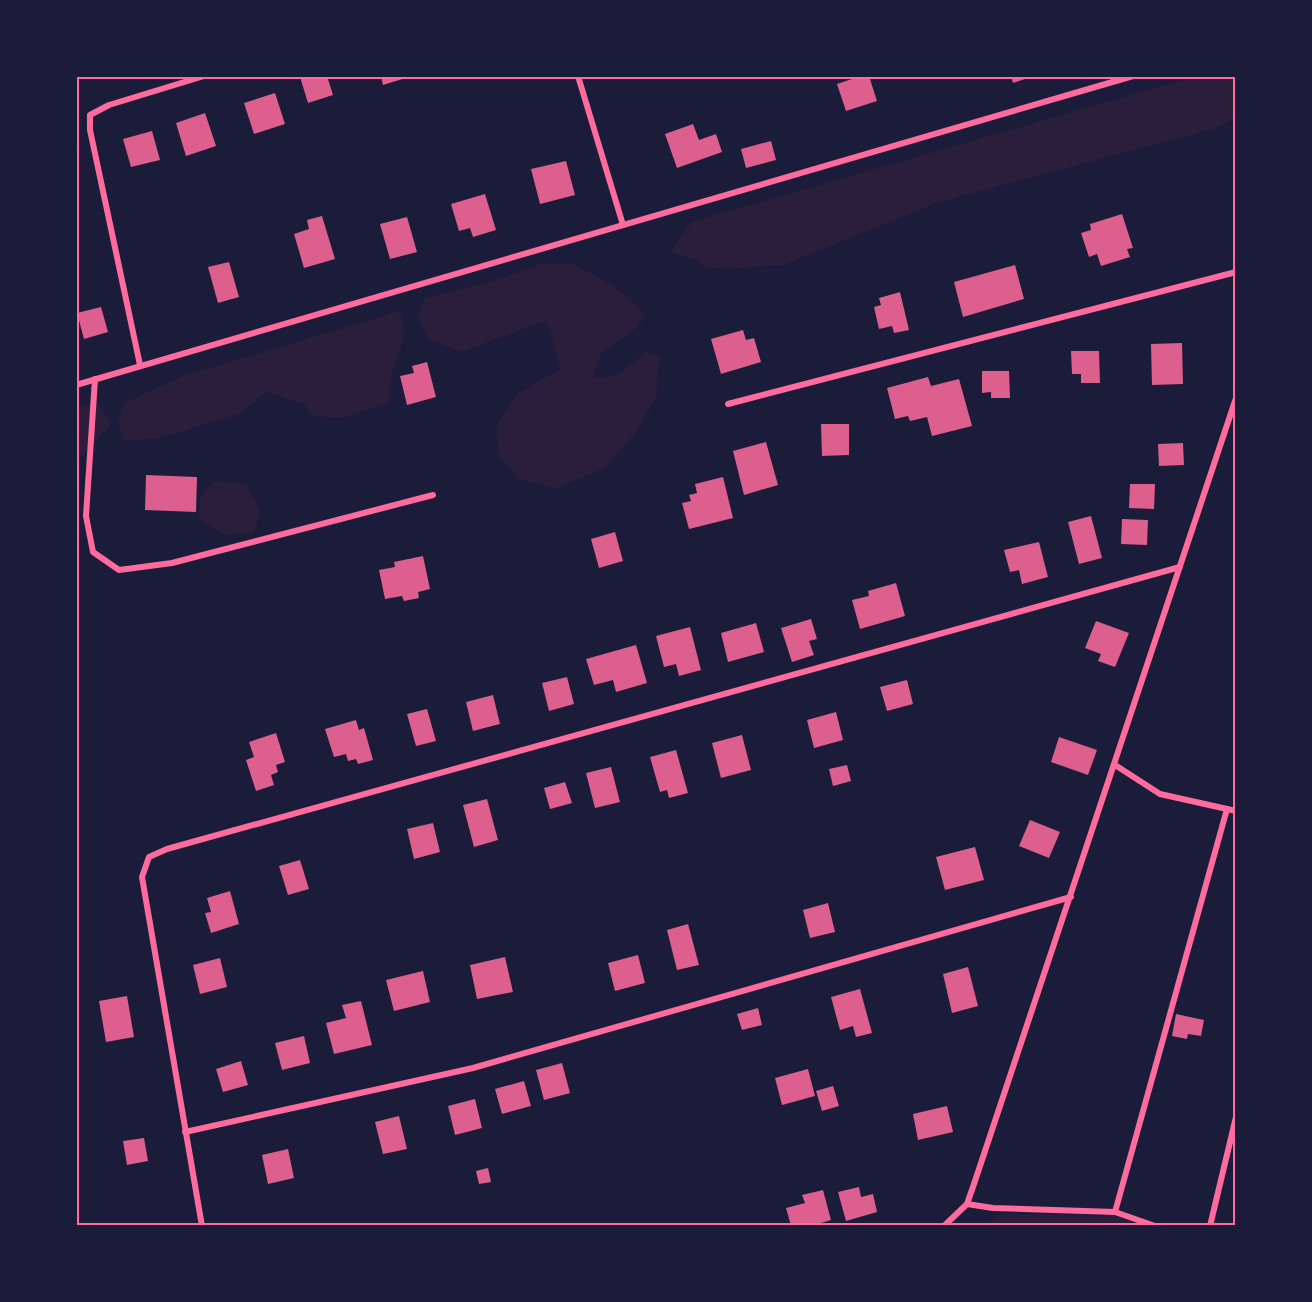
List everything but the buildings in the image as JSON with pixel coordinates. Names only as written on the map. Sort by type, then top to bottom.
[{"type":"street","points":[[140,365],[90,130],[90,115],[109,105],[204,76]]},
{"type":"street","points":[[578,76],[624,225]]},
{"type":"street","points":[[76,385],[1133,76]]},
{"type":"street","points":[[728,404],[1236,272]]},
{"type":"street","points":[[95,379],[86,516],[93,552],[118,570],[172,563],[433,495]]},
{"type":"street","points":[[944,1226],[967,1204],[1236,398]]},
{"type":"street","points":[[202,1226],[142,877],[149,857],[167,849],[1180,567]]},
{"type":"street","points":[[1115,765],[1160,794],[1236,811]]},
{"type":"street","points":[[1115,1212],[1227,809]]},
{"type":"street","points":[[185,1132],[474,1068],[1071,897]]},
{"type":"street","points":[[1210,1226],[1236,1118]]},
{"type":"street","points":[[967,1204],[993,1208],[1115,1212],[1155,1226]]},
{"type":"shaded area","points":[[1197,76],[1235,77],[1235,118],[1216,128],[939,202],[783,265],[731,269],[707,268],[694,259],[671,252],[691,222]]},
{"type":"shaded area","points":[[541,264],[573,264],[614,286],[645,314],[638,327],[601,353],[592,378],[618,375],[646,352],[659,357],[656,398],[632,438],[604,468],[555,489],[519,479],[498,454],[497,423],[517,394],[560,369],[551,331],[545,321],[461,352],[428,339],[418,317],[425,298],[493,281]]},
{"type":"shaded area","points":[[400,311],[405,335],[392,371],[389,402],[341,418],[312,416],[304,404],[267,392],[238,414],[156,439],[124,440],[118,422],[124,403],[186,375]]},
{"type":"shaded area","points":[[97,402],[112,424],[82,456],[77,458],[77,409]]},
{"type":"shaded area","points":[[213,481],[246,484],[260,511],[254,533],[224,535],[199,519],[200,499]]},
{"type":"shaded area","points":[[1002,1214],[1114,1216],[1141,1225],[987,1225]]}]
